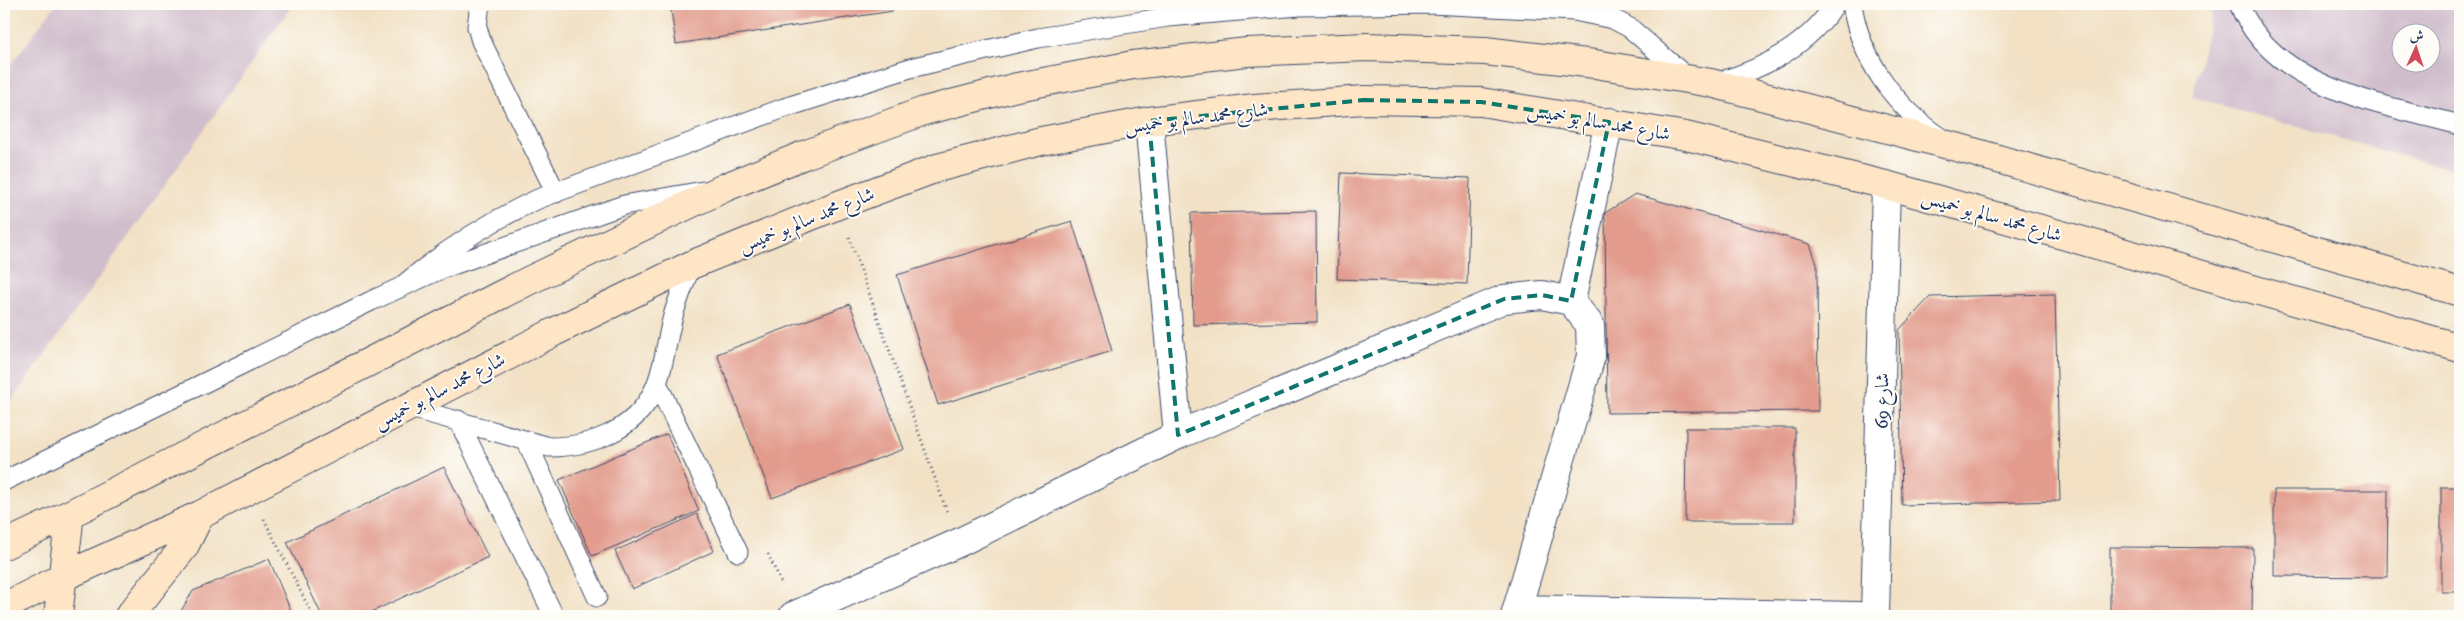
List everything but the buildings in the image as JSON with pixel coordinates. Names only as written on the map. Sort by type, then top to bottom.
[{"type":"main road","points":[[4,546],[528,281],[726,187],[804,155],[924,111],[1017,87],[1133,65],[1247,52],[1368,47],[1485,52],[1595,64],[1701,81],[1956,147],[2460,292]]},
{"type":"main road","name":"شارع محمد سالم بو خميس","points":[[4,607],[65,576],[200,515],[407,406],[692,265],[838,205],[936,168],[1041,141],[1149,121],[1254,108],[1364,100],[1481,102],[1686,136],[1886,185],[2460,348]]},
{"type":"main road","points":[[58,616],[65,576],[70,514]]},
{"type":"main road","points":[[129,616],[184,547],[200,515]]},
{"type":"street","points":[[1149,121],[1178,435]]},
{"type":"street","points":[[1571,301],[1609,122]]},
{"type":"street","name":"شارع 69","points":[[1876,616],[1886,185]]},
{"type":"street","points":[[793,616],[958,543],[1178,435],[1504,299],[1542,295],[1571,301],[1590,325],[1591,356],[1516,613],[1858,616]]},
{"type":"lane","points":[[480,4],[477,27],[481,41],[556,193]]},
{"type":"lane","points":[[402,286],[432,261],[465,238],[501,217],[556,193],[784,108],[910,68],[1038,38],[1168,18],[1299,6],[1402,5],[1574,11],[1613,19],[1630,28],[1701,81],[1746,74],[1778,58],[1806,38],[1835,4]]},
{"type":"lane","points":[[1852,4],[1864,48],[1880,78],[1902,105],[1927,128],[1956,147]]},
{"type":"lane","points":[[2239,4],[2265,45],[2296,71],[2330,89],[2460,126]]},
{"type":"lane","points":[[4,480],[402,286],[480,255],[624,205],[726,187]]},
{"type":"lane","points":[[407,406],[549,447],[571,447],[606,436],[631,420],[646,402],[657,383],[674,314],[692,265]]},
{"type":"lane","points":[[657,383],[738,552]]},
{"type":"lane","points":[[458,420],[554,616]]},
{"type":"lane","points":[[527,442],[597,596]]},
{"type":"path","points":[[838,205],[958,543]]},
{"type":"path","points":[[249,489],[314,616]]},
{"type":"highlighted area","points":[[1364,100],[1481,102],[1609,122],[1571,301],[1542,295],[1504,299],[1178,435],[1149,121]]},
{"type":"shaded area","points":[[56,4],[293,4],[4,412],[4,74]]},
{"type":"shaded area","points":[[2214,4],[2460,4],[2460,172],[2192,97]]}]
